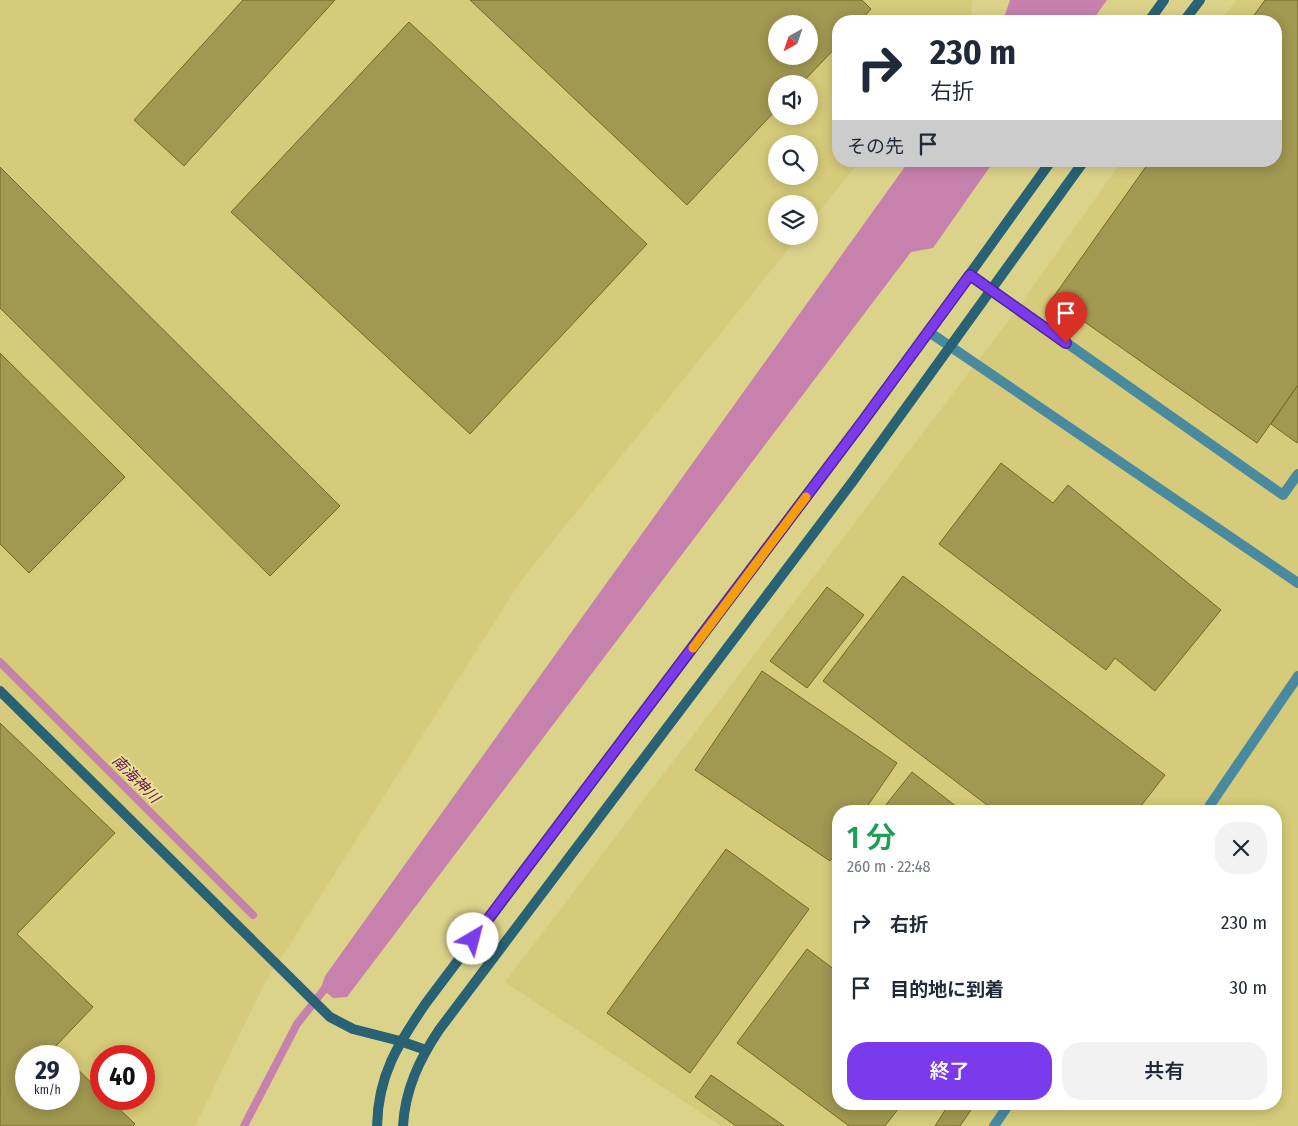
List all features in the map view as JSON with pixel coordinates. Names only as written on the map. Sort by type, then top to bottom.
[{"type":"street","points":[[1153,15],[1164,0]]},
{"type":"street","points":[[1189,15],[1200,0]]},
{"type":"street","points":[[377,1126],[378,1104],[382,1086],[400,1041],[432,995],[929,332],[1047,167]]},
{"type":"street","points":[[403,1126],[404,1108],[411,1081],[426,1050],[853,481],[952,347],[1080,167]]},
{"type":"street","points":[[0,691],[330,1017],[353,1029],[426,1050]]},
{"type":"lane","points":[[970,275],[1283,495],[1298,474]]},
{"type":"lane","points":[[929,332],[1298,583]]},
{"type":"lane","points":[[1210,805],[1298,676]]},
{"type":"lane","points":[[994,1126],[1005,1110]]},
{"type":"shaded area","points":[[0,0],[972,0],[971,15],[832,15],[832,167],[855,167],[818,213],[818,195],[768,195],[768,245],[792,245],[520,582],[264,985],[195,1126],[0,1126]]},
{"type":"shaded area","points":[[1010,0],[1107,0],[1096,15],[1005,15]]},
{"type":"shaded area","points":[[1236,0],[1298,0],[1298,1126],[721,1126],[505,982],[1012,316],[1118,167],[1282,167],[1282,15],[1225,15]]},
{"type":"shaded area","points":[[905,167],[990,167],[933,248],[911,252],[347,997],[333,998],[321,988],[325,976]]},
{"type":"building","points":[[243,0],[335,0],[184,166],[134,120]]},
{"type":"building","points":[[470,0],[862,0],[871,9],[866,15],[832,15],[832,51],[810,75],[768,75],[768,119],[687,205]]},
{"type":"building","points":[[1265,0],[1298,0],[1298,385],[1257,443],[1052,299],[1146,167],[1282,167],[1282,15],[1254,15]]},
{"type":"building","points":[[409,22],[647,244],[470,434],[231,212]]},
{"type":"building","points":[[0,167],[340,506],[270,576],[0,308]]},
{"type":"building","points":[[0,353],[125,477],[29,573],[0,544]]},
{"type":"building","points":[[1298,385],[1298,441],[1297,443],[1271,424]]},
{"type":"building","points":[[1001,463],[1053,503],[1068,485],[1221,610],[1155,691],[1115,658],[1106,670],[939,544]]},
{"type":"building","points":[[903,576],[1165,775],[1142,805],[987,805],[823,681]]},
{"type":"building","points":[[827,587],[864,615],[807,688],[770,661]]},
{"type":"building","points":[[762,671],[897,763],[868,805],[832,805],[832,858],[830,861],[695,770]]},
{"type":"building","points":[[0,723],[115,833],[17,934],[93,1007],[57,1045],[15,1045],[15,1110],[80,1110],[80,1072],[90,1081],[90,1110],[120,1110],[135,1124],[133,1126],[0,1126]]},
{"type":"building","points":[[912,772],[954,805],[886,805]]},
{"type":"building","points":[[726,849],[809,909],[690,1073],[607,1013]]},
{"type":"building","points":[[807,949],[832,968],[832,1110],[897,1110],[885,1126],[849,1126],[737,1043]]},
{"type":"building","points":[[711,1075],[784,1126],[736,1126],[695,1097]]},
{"type":"building","points":[[945,1110],[971,1110],[960,1126],[935,1126]]},
{"type":"waterway","name":"南海神川","points":[[0,662],[253,915]]},
{"type":"waterway","points":[[244,1126],[297,1024],[330,982]]},
{"type":"slow traffic","points":[[693,648],[806,497]]},
{"type":"route","points":[[473,939],[863,421],[970,275],[1066,343]]}]
